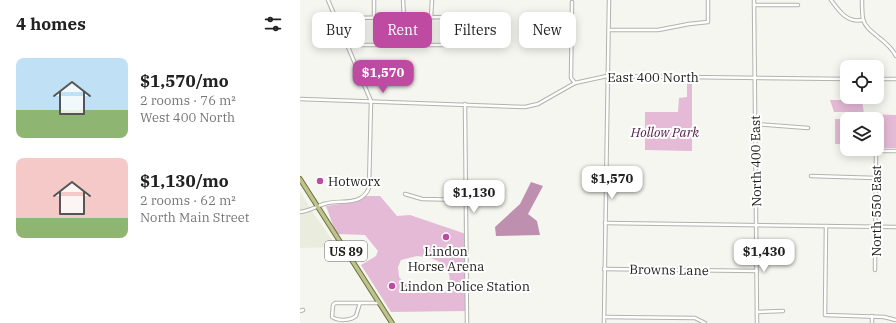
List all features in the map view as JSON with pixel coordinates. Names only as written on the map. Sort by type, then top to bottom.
[{"type":"main road","name":"US 89","points":[[300,179],[392,323]]},
{"type":"street","points":[[328,0],[333,12]]},
{"type":"street","points":[[374,0],[374,12]]},
{"type":"street","points":[[404,0],[404,12]]},
{"type":"street","points":[[431,12],[432,0]]},
{"type":"street","points":[[604,323],[609,0]]},
{"type":"street","points":[[609,30],[658,30],[708,22],[708,0]]},
{"type":"street","name":"North 400 East","points":[[754,0],[757,323]]},
{"type":"street","points":[[831,0],[846,17],[863,20]]},
{"type":"street","points":[[862,0],[863,20],[870,31],[885,41],[896,56]]},
{"type":"street","points":[[572,2],[571,78],[575,83]]},
{"type":"street","points":[[754,5],[798,5]]},
{"type":"street","points":[[365,45],[440,45]]},
{"type":"street","points":[[300,212],[325,203],[354,201],[365,195],[368,190],[371,101],[348,48]]},
{"type":"street","name":"East 400 North","points":[[300,99],[525,107],[538,104],[575,83],[608,76],[840,79]]},
{"type":"street","points":[[884,79],[896,79]]},
{"type":"street","points":[[465,104],[467,323]]},
{"type":"street","points":[[755,124],[808,128]]},
{"type":"street","name":"North 550 East","points":[[875,270],[877,227],[876,151],[896,151]]},
{"type":"street","points":[[811,176],[876,178]]},
{"type":"street","points":[[405,194],[422,199],[466,200]]},
{"type":"street","points":[[605,223],[896,227]]},
{"type":"street","points":[[826,226],[825,315],[872,316],[896,320]]},
{"type":"street","name":"Browns Lane","points":[[604,269],[757,271]]},
{"type":"street","points":[[360,303],[356,316],[352,319],[338,319],[332,317],[333,305],[335,303],[360,303],[379,303]]},
{"type":"street","points":[[757,312],[783,311]]},
{"type":"street","points":[[872,316],[872,323]]},
{"type":"street","points":[[604,317],[695,318],[705,323]]},
{"type":"shaded area","points":[[531,182],[543,186],[528,214],[537,221],[540,235],[496,236],[495,227],[520,204]]},
{"type":"shaded area","points":[[300,191],[310,208],[337,247],[300,248]]},
{"type":"green space","name":"Hollow Park","points":[[692,79],[692,151],[645,150],[645,112],[678,112],[679,98],[687,97],[687,80]]},
{"type":"green space","points":[[830,100],[840,100],[840,104],[863,104],[864,112],[840,112],[834,112]]},
{"type":"green space","points":[[884,115],[896,115],[896,148],[884,148]]},
{"type":"green space","points":[[835,119],[840,119],[840,144],[835,144]]},
{"type":"green space","points":[[365,196],[380,196],[397,216],[410,215],[466,234],[467,311],[391,312],[361,265],[376,256],[378,251],[365,235],[336,234],[326,206],[355,202]],"holes":[[[417,256],[431,258],[446,268],[449,274],[450,292],[430,287],[427,292],[423,292],[403,282],[399,277],[398,267],[401,260]]]},
{"type":"place","name":"Hotworx","points":[[320,181]]},
{"type":"place","name":"Lindon Horse Arena","points":[[446,237]]},
{"type":"place","name":"Lindon Police Station","points":[[392,286]]}]
